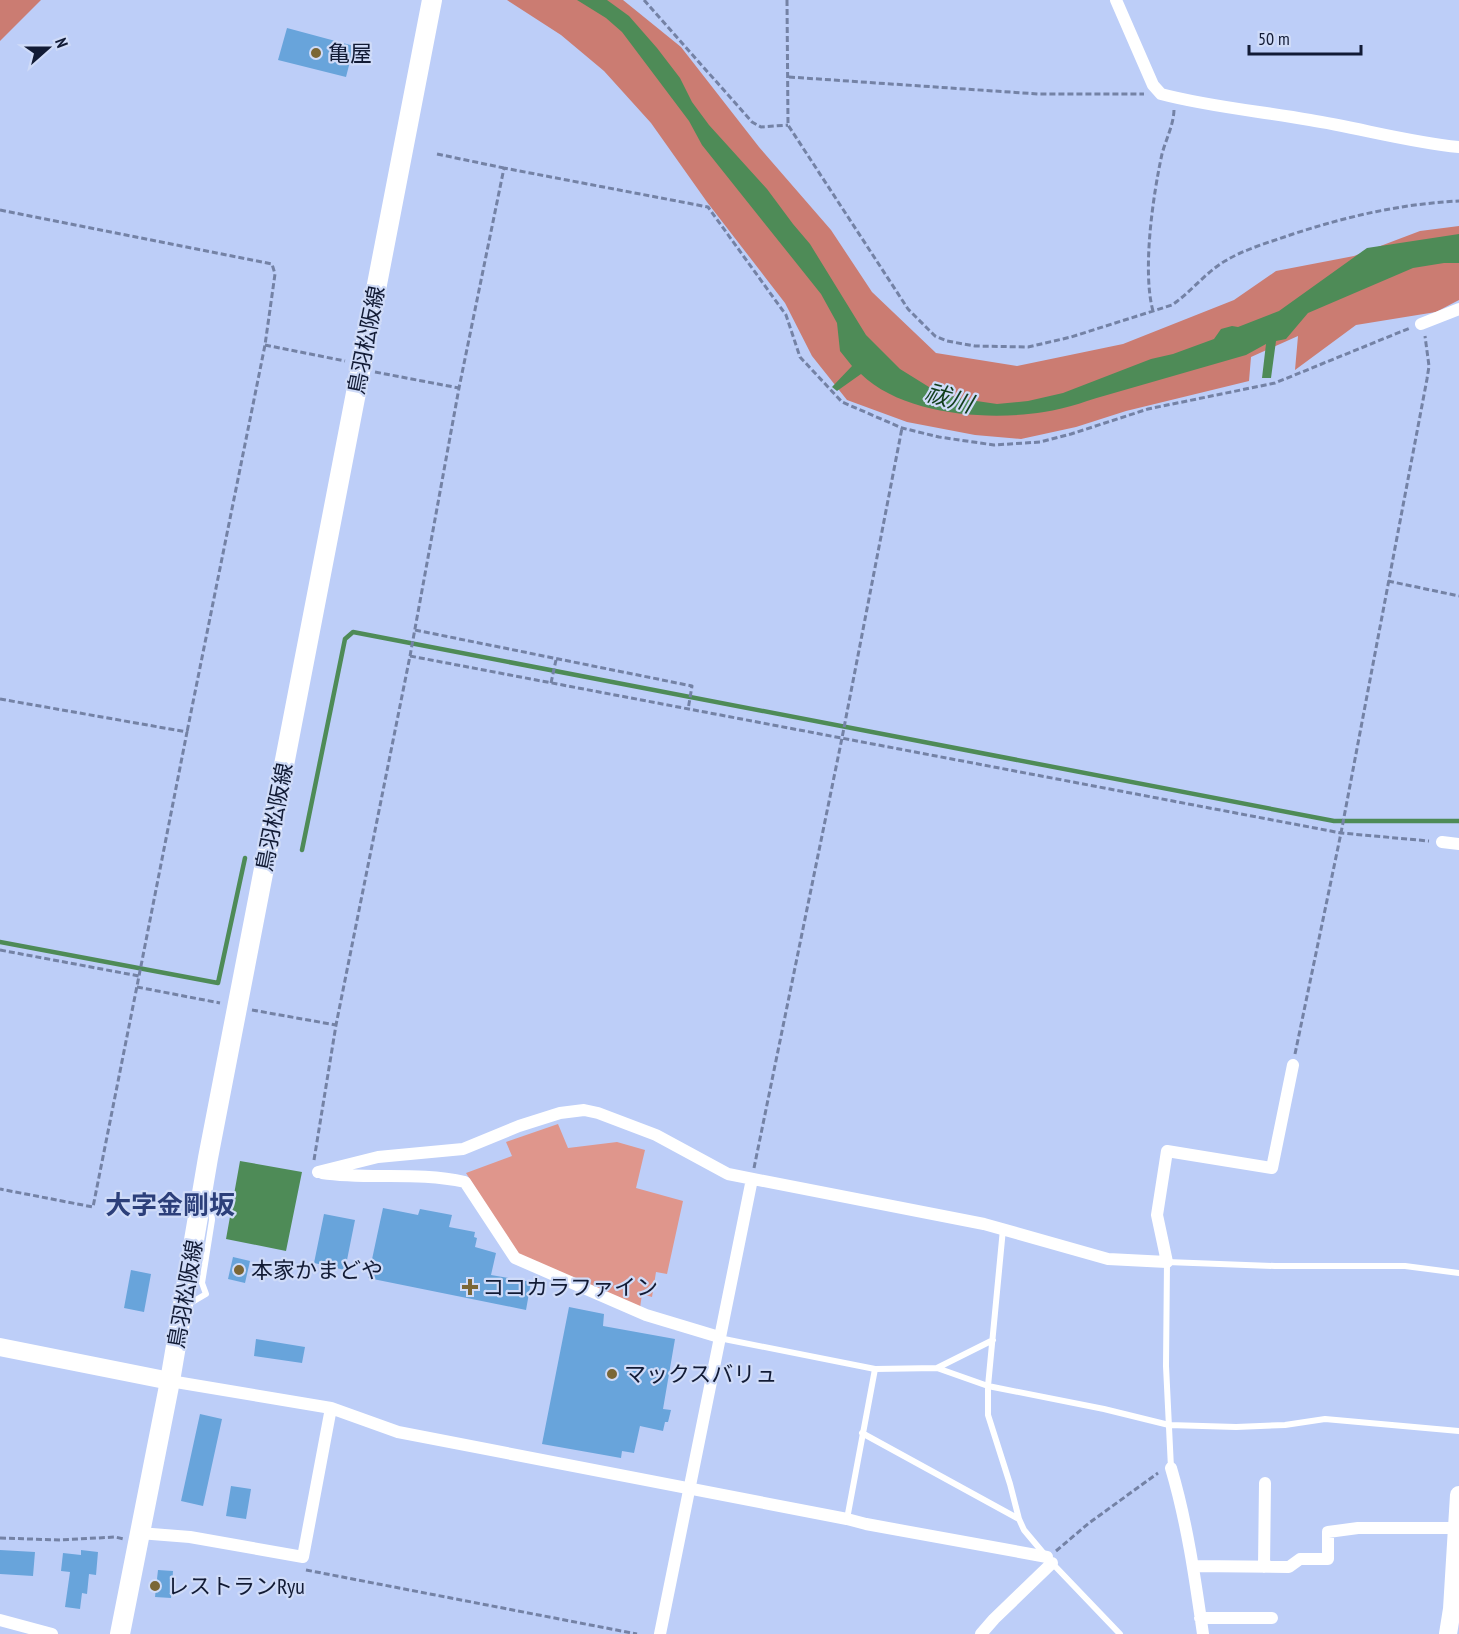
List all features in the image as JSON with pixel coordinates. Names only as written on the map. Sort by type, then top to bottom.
[{"type":"main road","name":"鳥羽松阪線","points":[[120,1634],[170,1380],[208,1158],[432,0]]},
{"type":"main road","points":[[0,1347],[170,1380]]},
{"type":"main road","points":[[1448,1634],[1452,1609],[1459,1495]]},
{"type":"street","points":[[1116,0],[1153,85],[1163,95],[1310,120],[1420,143],[1459,147]]},
{"type":"street","points":[[1421,324],[1459,309]]},
{"type":"street","points":[[1442,842],[1459,844]]},
{"type":"street","points":[[318,1172],[378,1157],[463,1149],[519,1126],[560,1113],[584,1110],[656,1135],[728,1174],[1004,1228],[1108,1259],[1167,1263],[1156,1215],[1167,1151],[1272,1168],[1293,1065]]},
{"type":"street","points":[[318,1172],[337,1175],[421,1175],[465,1182],[515,1258],[646,1315],[719,1338]]},
{"type":"street","points":[[660,1634],[752,1179]]},
{"type":"street","points":[[170,1380],[331,1408],[398,1432],[1050,1560]]},
{"type":"street","points":[[138,1538],[189,1537],[303,1557],[331,1408]]},
{"type":"street","points":[[1171,1468],[1179,1492],[1203,1634]]},
{"type":"street","points":[[1263,1567],[1265,1483]]},
{"type":"street","points":[[1193,1566],[1289,1567],[1300,1559],[1328,1558],[1328,1532],[1358,1528],[1457,1528]]},
{"type":"street","points":[[981,1634],[1050,1560]]},
{"type":"street","points":[[1200,1618],[1272,1618]]},
{"type":"street","points":[[0,1620],[52,1634]]},
{"type":"lane","points":[[1004,1228],[988,1386],[988,1415],[1024,1530],[1120,1634]]},
{"type":"lane","points":[[1171,1468],[1166,1366],[1167,1263],[1405,1266],[1459,1273]]},
{"type":"lane","points":[[719,1338],[875,1369],[937,1368],[988,1386],[1104,1409],[1169,1425],[1236,1427],[1285,1425],[1324,1419],[1459,1431]]},
{"type":"lane","points":[[937,1368],[993,1340]]},
{"type":"lane","points":[[847,1519],[875,1369]]},
{"type":"lane","points":[[862,1433],[1019,1519]]},
{"type":"path","points":[[644,0],[752,122],[761,127],[788,125]]},
{"type":"path","points":[[787,0],[788,125],[908,309],[935,336],[947,341],[975,346],[1028,347],[1071,337],[1172,305],[1224,261],[1268,242],[1380,209],[1421,203],[1459,201]]},
{"type":"path","points":[[789,77],[1038,94],[1163,95],[1172,100],[1174,113],[1163,153],[1154,205],[1148,284],[1153,311]]},
{"type":"path","points":[[437,154],[708,207],[786,315],[800,357],[842,402],[902,428],[939,437],[994,445],[1040,441],[1071,434],[1148,409],[1275,383],[1421,324],[1429,366],[1342,816],[1341,833],[1293,1065]]},
{"type":"path","points":[[318,1172],[314,1161],[336,1025],[410,654],[459,388],[504,168]]},
{"type":"path","points":[[0,210],[272,264],[275,274],[265,345],[93,1208],[0,1189]]},
{"type":"path","points":[[265,345],[338,358],[351,363]]},
{"type":"path","points":[[371,370],[382,375],[459,388]]},
{"type":"path","points":[[752,1179],[902,428]]},
{"type":"path","points":[[1388,581],[1459,596]]},
{"type":"path","points":[[414,632],[692,687],[688,710]]},
{"type":"path","points":[[410,654],[688,710],[1341,833],[1442,842]]},
{"type":"path","points":[[551,681],[555,661]]},
{"type":"path","points":[[0,699],[187,732]]},
{"type":"path","points":[[0,950],[139,976]]},
{"type":"path","points":[[136,987],[227,1004]]},
{"type":"path","points":[[247,1009],[336,1025]]},
{"type":"path","points":[[1050,1560],[1116,1504],[1159,1473],[1171,1468]]},
{"type":"path","points":[[0,1538],[60,1540],[138,1538]]},
{"type":"path","points":[[293,1555],[307,1571],[637,1634]]},
{"type":"shaded area","points":[[0,0],[41,0],[0,41]]},
{"type":"shaded area","points":[[507,0],[623,0],[681,47],[759,147],[831,230],[872,292],[936,353],[1017,366],[1123,344],[1234,300],[1276,271],[1354,256],[1420,231],[1459,226],[1459,300],[1436,312],[1356,325],[1295,370],[1298,336],[1251,357],[1249,381],[1126,411],[1076,427],[1021,439],[975,435],[907,422],[847,400],[812,356],[785,303],[707,202],[651,123],[604,71],[561,35]]},
{"type":"shaded area","points":[[558,1124],[568,1148],[617,1142],[645,1150],[636,1188],[683,1201],[667,1274],[656,1272],[652,1297],[642,1294],[640,1308],[519,1256],[466,1173],[512,1156],[506,1142]]},
{"type":"water","name":"祓川","points":[[577,0],[607,0],[629,16],[680,78],[692,102],[709,125],[767,189],[810,244],[866,335],[900,369],[937,392],[997,404],[1028,401],[1063,393],[1151,359],[1173,354],[1214,339],[1221,329],[1238,327],[1279,311],[1367,248],[1459,234],[1459,263],[1413,268],[1308,313],[1286,339],[1276,341],[1271,378],[1262,378],[1266,344],[1246,355],[1053,411],[1022,415],[973,415],[923,406],[879,388],[861,374],[837,391],[832,387],[852,366],[840,351],[837,323],[821,294],[702,145],[689,121],[622,32],[606,18]]},
{"type":"water","points":[[240,1161],[302,1172],[286,1251],[226,1239]]},
{"type":"building","name":"亀屋","points":[[287,28],[354,46],[346,77],[278,60]]},
{"type":"building","points":[[383,1208],[418,1215],[420,1209],[452,1215],[449,1227],[475,1232],[474,1237],[477,1238],[475,1247],[496,1253],[491,1275],[531,1282],[526,1310],[368,1278]]},
{"type":"building","points":[[324,1214],[355,1220],[345,1270],[314,1263]]},
{"type":"building","name":"本家かまどや","points":[[233,1257],[250,1261],[245,1283],[228,1279]]},
{"type":"building","points":[[131,1270],[151,1274],[144,1312],[124,1308]]},
{"type":"building","name":"マックスバリュ","points":[[569,1307],[604,1314],[603,1326],[675,1339],[663,1409],[671,1410],[668,1422],[665,1422],[663,1431],[640,1426],[634,1453],[622,1451],[621,1458],[542,1444]]},
{"type":"building","points":[[256,1339],[305,1347],[302,1363],[254,1356]]},
{"type":"building","points":[[200,1414],[222,1419],[203,1506],[181,1501]]},
{"type":"building","points":[[231,1486],[251,1489],[246,1519],[226,1516]]},
{"type":"building","points":[[0,1550],[35,1552],[33,1576],[0,1574]]},
{"type":"building","points":[[81,1550],[98,1552],[96,1575],[89,1574],[87,1594],[82,1593],[80,1609],[65,1607],[70,1572],[61,1571],[63,1553],[81,1555]]},
{"type":"building","points":[[158,1570],[173,1571],[171,1598],[155,1597]]},
{"type":"waterway","points":[[302,850],[345,639],[353,632],[1334,821],[1459,821]]},
{"type":"waterway","points":[[0,942],[218,983],[245,858]]},
{"type":"place","name":"亀屋","points":[[316,53]]},
{"type":"place","name":"本家かまどや","points":[[239,1270]]},
{"type":"place","name":"ココカラファイン","points":[[470,1287]]},
{"type":"place","name":"マックスバリュ","points":[[612,1374]]},
{"type":"place","name":"レストランRyu","points":[[155,1586]]},
{"type":"district","name":"大字金剛坂","points":[[170,1204]]}]
